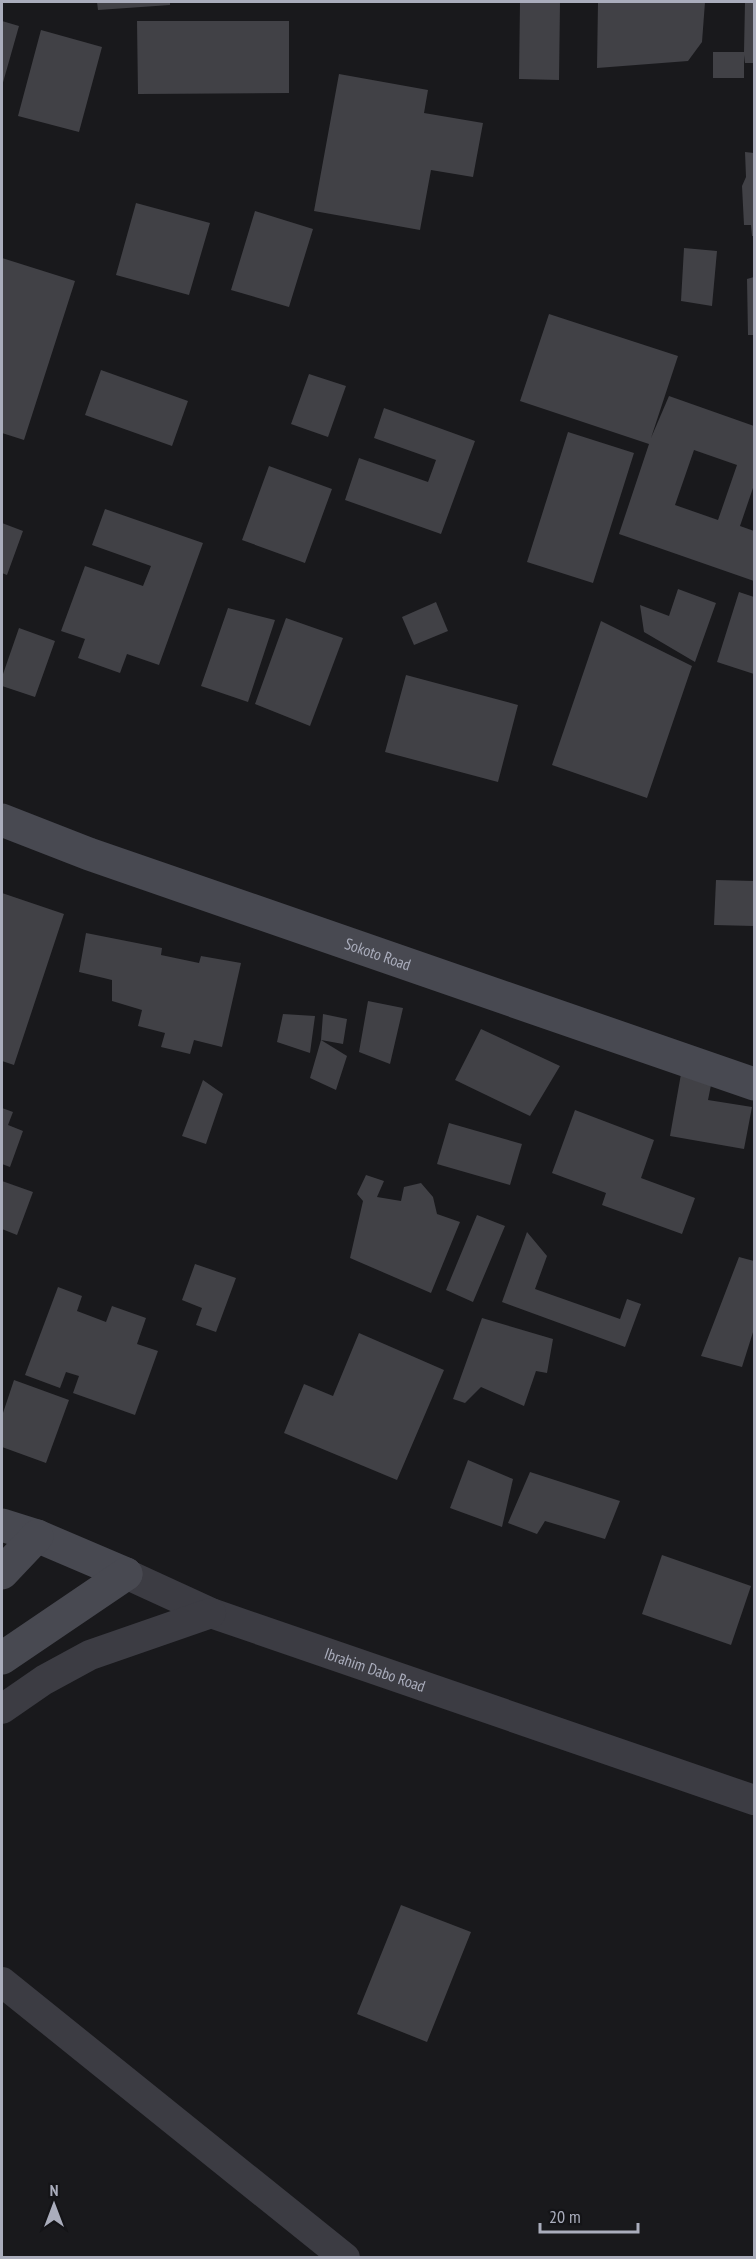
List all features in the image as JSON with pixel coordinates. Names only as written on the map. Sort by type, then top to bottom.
[{"type":"street","name":"Sokoto Road","points":[[2,820],[89,854],[754,1084]]},
{"type":"street","name":"Ibrahim Dabo Road","points":[[2,1525],[37,1536],[211,1613],[754,1800]]},
{"type":"street","points":[[2,1573],[37,1536]]},
{"type":"street","points":[[2,1658],[126,1574]]},
{"type":"street","points":[[2,1709],[44,1680],[90,1655],[211,1613]]},
{"type":"street","points":[[2,1982],[345,2258]]},
{"type":"building","points":[[97,2],[170,2],[170,5],[98,10]]},
{"type":"building","points":[[520,2],[560,2],[559,80],[519,79]]},
{"type":"building","points":[[598,2],[705,2],[702,42],[688,61],[597,68]]},
{"type":"building","points":[[745,2],[754,2],[754,63],[745,63],[744,55],[744,78],[713,78],[713,52],[744,52]]},
{"type":"building","points":[[2,21],[19,26],[2,86]]},
{"type":"building","points":[[137,21],[289,21],[289,93],[138,94]]},
{"type":"building","points":[[41,30],[102,47],[79,132],[18,116]]},
{"type":"building","points":[[339,74],[428,90],[424,113],[483,123],[473,177],[431,170],[420,230],[314,211]]},
{"type":"building","points":[[745,152],[754,153],[754,236],[752,236],[751,225],[744,225],[742,186],[746,177]]},
{"type":"building","points":[[136,203],[210,223],[189,295],[116,275]]},
{"type":"building","points":[[255,211],[313,229],[289,307],[231,290]]},
{"type":"building","points":[[684,248],[717,251],[712,306],[681,301]]},
{"type":"building","points":[[2,258],[75,281],[24,440],[2,433]]},
{"type":"building","points":[[754,277],[754,335],[748,335],[747,279]]},
{"type":"building","points":[[549,314],[678,356],[651,438],[669,396],[754,426],[754,485],[740,526],[754,531],[754,581],[619,534],[649,444],[520,401]],"holes":[[[694,450],[737,465],[718,520],[675,505]]]},
{"type":"building","points":[[101,370],[188,401],[172,446],[85,415]]},
{"type":"building","points":[[309,374],[346,386],[328,437],[291,424]]},
{"type":"building","points":[[384,408],[475,441],[441,534],[345,500],[359,458],[428,482],[436,460],[374,438]]},
{"type":"building","points":[[568,432],[634,453],[593,583],[527,562]]},
{"type":"building","points":[[269,466],[332,489],[305,563],[242,540]]},
{"type":"building","points":[[105,509],[203,543],[159,665],[127,654],[120,673],[78,658],[85,639],[61,631],[85,566],[143,586],[151,566],[92,545]]},
{"type":"building","points":[[2,523],[23,531],[7,575],[2,573]]},
{"type":"building","points":[[678,589],[716,603],[695,662],[644,632],[640,605],[669,616]]},
{"type":"building","points":[[739,592],[754,597],[754,674],[717,662]]},
{"type":"building","points":[[436,602],[448,631],[414,645],[402,617]]},
{"type":"building","points":[[228,608],[275,620],[248,702],[201,686]]},
{"type":"building","points":[[286,618],[343,638],[310,726],[255,704]]},
{"type":"building","points":[[601,621],[692,666],[647,798],[552,765]]},
{"type":"building","points":[[19,628],[55,641],[35,697],[2,686],[2,677]]},
{"type":"building","points":[[406,675],[518,705],[498,782],[385,752]]},
{"type":"building","points":[[716,880],[754,881],[754,926],[714,925]]},
{"type":"building","points":[[2,893],[64,914],[14,1065],[2,1061]]},
{"type":"building","points":[[86,933],[162,948],[161,955],[199,963],[201,956],[241,963],[222,1047],[194,1040],[190,1054],[161,1047],[165,1033],[138,1026],[142,1010],[112,1001],[112,980],[79,972]]},
{"type":"building","points":[[368,1001],[403,1008],[390,1064],[359,1052]]},
{"type":"building","points":[[283,1014],[315,1016],[310,1053],[277,1042]]},
{"type":"building","points":[[323,1014],[347,1019],[343,1044],[321,1040]]},
{"type":"building","points":[[481,1029],[560,1066],[530,1116],[455,1080]]},
{"type":"building","points":[[321,1040],[347,1056],[336,1090],[310,1078]]},
{"type":"building","points":[[681,1074],[712,1080],[708,1100],[752,1107],[744,1149],[670,1136]]},
{"type":"building","points":[[203,1080],[223,1094],[206,1144],[182,1136]]},
{"type":"building","points":[[2,1108],[13,1112],[8,1125],[23,1131],[10,1167],[2,1164]]},
{"type":"building","points":[[575,1110],[654,1140],[641,1178],[695,1198],[682,1234],[602,1205],[606,1193],[552,1173]]},
{"type":"building","points":[[449,1123],[522,1144],[510,1185],[437,1164]]},
{"type":"building","points":[[366,1175],[384,1181],[377,1197],[401,1201],[404,1187],[421,1183],[433,1197],[437,1214],[460,1222],[431,1293],[350,1258],[363,1201],[357,1194]]},
{"type":"building","points":[[2,1181],[33,1192],[17,1235],[2,1229]]},
{"type":"building","points":[[477,1215],[505,1226],[473,1302],[446,1290]]},
{"type":"building","points":[[527,1232],[547,1256],[535,1289],[620,1319],[627,1299],[641,1304],[625,1347],[502,1302]]},
{"type":"building","points":[[739,1257],[754,1261],[754,1329],[742,1367],[701,1356]]},
{"type":"building","points":[[195,1264],[236,1278],[216,1332],[196,1325],[202,1308],[182,1300]]},
{"type":"building","points":[[58,1287],[82,1296],[77,1311],[106,1322],[112,1306],[146,1318],[137,1344],[158,1351],[135,1415],[73,1393],[79,1376],[66,1372],[60,1388],[25,1375]]},
{"type":"building","points":[[482,1318],[553,1339],[547,1373],[536,1371],[524,1406],[481,1387],[465,1403],[453,1399]]},
{"type":"building","points":[[359,1333],[444,1370],[397,1480],[284,1433],[304,1384],[333,1396]]},
{"type":"building","points":[[14,1380],[69,1400],[46,1463],[2,1447],[2,1416]]},
{"type":"building","points":[[468,1460],[513,1479],[502,1527],[450,1508]]},
{"type":"building","points":[[530,1472],[620,1501],[605,1539],[545,1521],[537,1534],[508,1523]]},
{"type":"building","points":[[662,1555],[751,1586],[731,1645],[642,1614]]},
{"type":"building","points":[[401,1905],[471,1932],[427,2042],[357,2014]]}]
